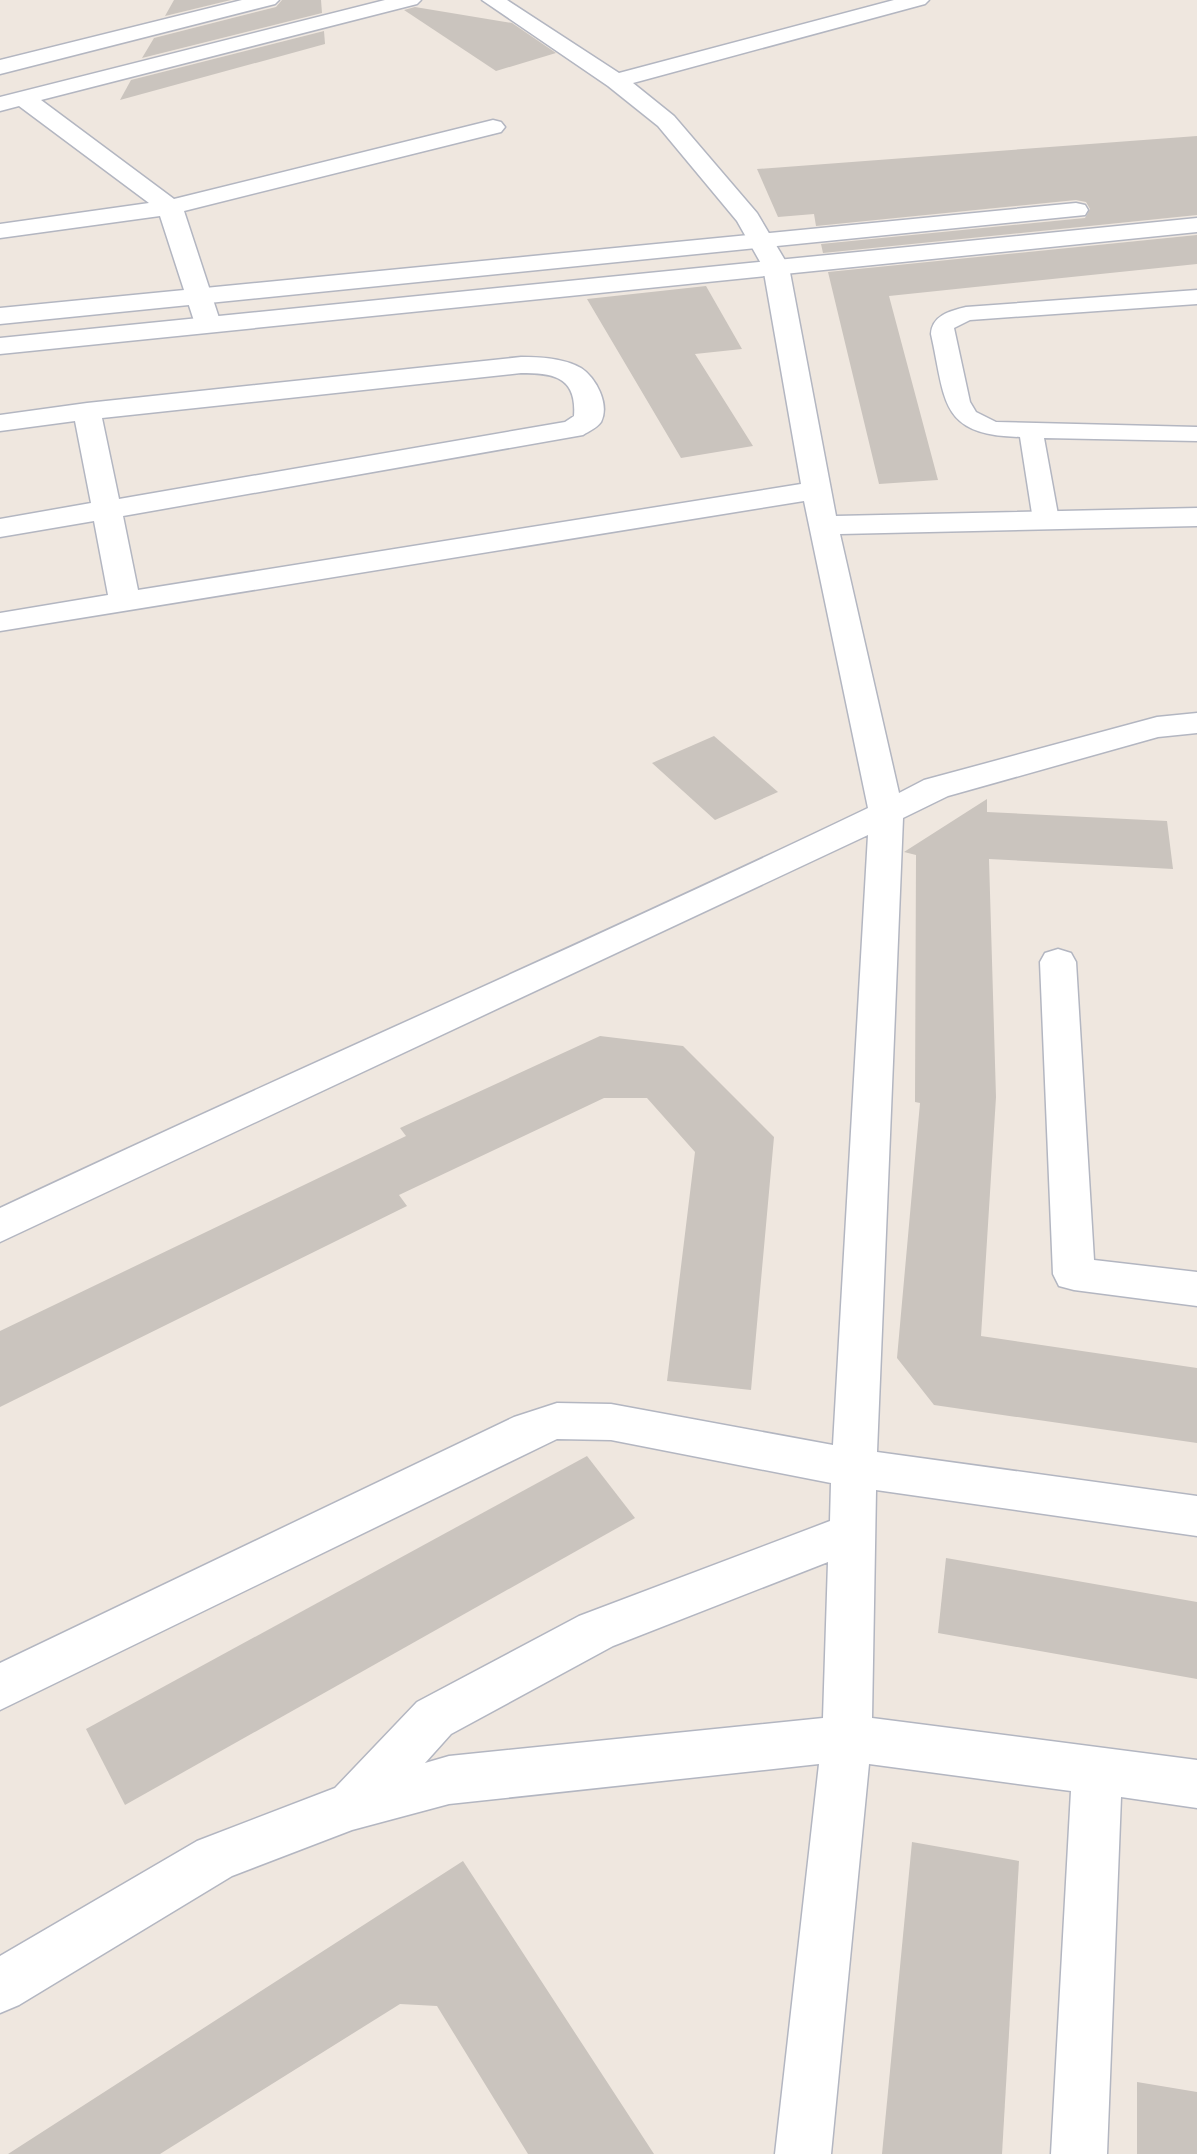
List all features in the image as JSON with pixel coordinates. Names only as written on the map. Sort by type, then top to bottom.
[{"type":"street","points":[[0,66],[268,0]]},
{"type":"street","points":[[12,101],[410,0]]},
{"type":"street","points":[[493,0],[616,81],[666,121],[734,200],[770,254],[820,508],[886,813],[854,1468],[847,1738],[803,2154]]},
{"type":"street","points":[[616,81],[918,0]]},
{"type":"street","points":[[12,101],[170,206],[208,324]]},
{"type":"street","points":[[0,231],[170,206],[493,127]]},
{"type":"street","points":[[0,346],[208,324],[770,254],[1102,208]]},
{"type":"street","points":[[0,316],[200,295],[1197,225]]},
{"type":"street","points":[[0,423],[87,411],[531,365],[557,367],[574,376],[584,385],[590,399],[588,420],[573,429],[0,528]]},
{"type":"street","points":[[87,411],[125,601]]},
{"type":"street","points":[[0,622],[125,601],[820,508],[1046,520],[1197,517]]},
{"type":"street","points":[[0,1226],[936,788],[1157,727],[1197,723]]},
{"type":"street","points":[[1058,962],[1074,1274],[1197,1289]]},
{"type":"street","points":[[0,1688],[38,1667],[530,1430],[557,1421],[611,1422],[854,1468],[1197,1516]]},
{"type":"street","points":[[352,1806],[434,1718],[596,1631],[853,1532]]},
{"type":"street","points":[[0,1986],[215,1858],[352,1806],[449,1780],[847,1738],[1197,1784]]},
{"type":"street","points":[[1079,2154],[1097,1771]]},
{"type":"lane","points":[[1197,297],[966,314],[943,324],[942,334],[958,402],[967,417],[991,429],[1197,435]]},
{"type":"lane","points":[[1031,430],[1046,520]]},
{"type":"building","points":[[174,0],[231,0],[165,16]]},
{"type":"building","points":[[282,0],[321,0],[322,13],[142,58],[154,38],[276,7]]},
{"type":"building","points":[[415,7],[512,23],[556,53],[496,71],[404,10]]},
{"type":"building","points":[[324,31],[325,44],[120,100],[131,80]]},
{"type":"building","points":[[1197,136],[1197,215],[823,253],[821,244],[1085,218],[1090,209],[1086,202],[1076,200],[816,226],[814,214],[778,217],[757,169]]},
{"type":"building","points":[[1197,235],[1197,264],[889,296],[938,480],[879,484],[828,272]]},
{"type":"building","points":[[706,286],[742,349],[695,354],[753,446],[681,458],[587,299]]},
{"type":"building","points":[[714,736],[778,792],[715,820],[652,763]]},
{"type":"building","points":[[987,799],[987,812],[1167,821],[1173,869],[989,859],[996,1097],[981,1336],[1197,1368],[1197,1443],[934,1405],[897,1358],[920,1103],[915,1102],[916,855],[904,852]]},
{"type":"building","points":[[600,1036],[683,1046],[774,1137],[751,1390],[667,1381],[695,1152],[647,1098],[604,1098],[399,1195],[407,1206],[0,1407],[0,1331],[406,1136],[400,1128]]},
{"type":"building","points":[[587,1456],[635,1518],[125,1805],[86,1729]]},
{"type":"building","points":[[946,1558],[1197,1602],[1197,1679],[938,1633]]},
{"type":"building","points":[[912,1842],[1019,1861],[1002,2154],[882,2154]]},
{"type":"building","points":[[463,1861],[654,2154],[528,2154],[437,2006],[400,2004],[160,2154],[8,2154]]},
{"type":"building","points":[[1137,2082],[1197,2092],[1197,2154],[1137,2154]]}]
